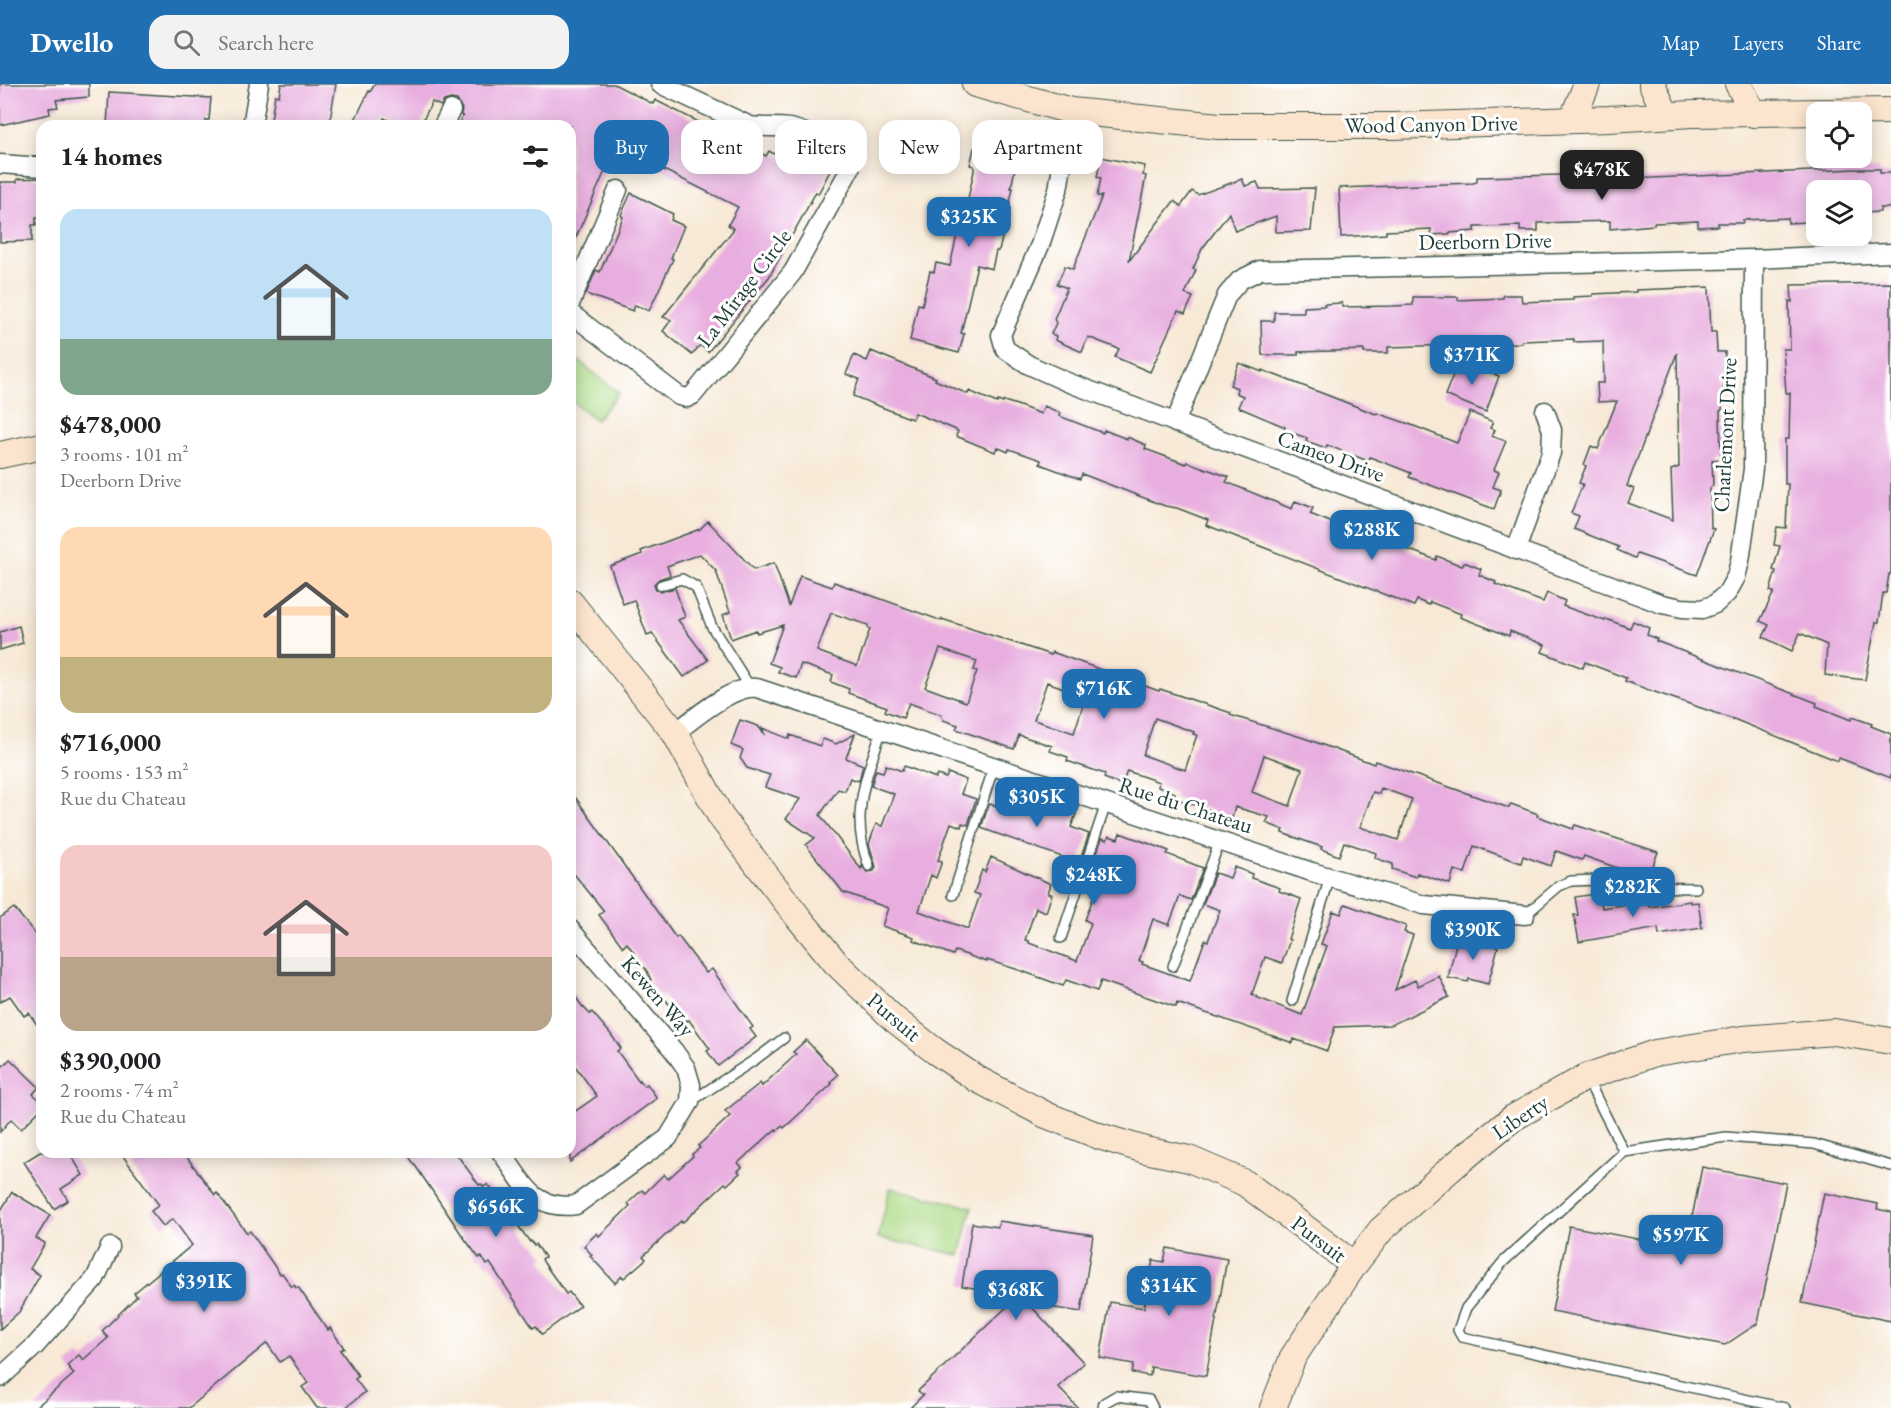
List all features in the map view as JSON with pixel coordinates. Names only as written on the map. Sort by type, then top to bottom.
[{"type":"street","points":[[253,120],[260,84]]},
{"type":"street","name":"La Mirage Circle","points":[[576,318],[679,396],[687,398],[693,395],[793,272],[850,169],[850,162],[845,156],[800,131],[750,126],[660,84]]},
{"type":"street","name":"Wood Canyon Drive","points":[[975,84],[1071,111],[1219,126],[1393,126],[1666,115],[1891,111]]},
{"type":"street","points":[[1572,120],[1587,84]]},
{"type":"street","points":[[1652,84],[1666,115]]},
{"type":"street","points":[[1666,115],[1672,84]]},
{"type":"street","points":[[1738,84],[1754,114]]},
{"type":"street","name":"Cameo Drive","points":[[1071,111],[1058,190],[1040,244],[1001,335],[1005,349],[1029,365],[1067,382],[1662,604],[1692,609],[1702,609],[1715,604]]},
{"type":"street","points":[[0,164],[36,166]]},
{"type":"street","points":[[576,290],[618,190]]},
{"type":"street","name":"Deerborn Drive","points":[[1175,423],[1227,295],[1240,280],[1260,270],[1754,259],[1891,253]]},
{"type":"street","name":"Charlemont Drive","points":[[1715,604],[1728,593],[1736,577],[1753,470],[1754,259]]},
{"type":"street","points":[[1516,550],[1551,453],[1552,430],[1545,411]]},
{"type":"street","points":[[0,455],[36,447]]},
{"type":"street","name":"Pursuit","points":[[576,609],[675,733],[721,817],[804,926],[863,992],[916,1037],[977,1079],[1046,1115],[1108,1139],[1145,1150],[1189,1159],[1245,1183],[1354,1265]]},
{"type":"street","points":[[675,733],[721,700],[750,687]]},
{"type":"street","name":"Rue du Chateau","points":[[750,687],[769,691],[1330,877],[1424,905],[1525,915]]},
{"type":"street","name":"Kewen Way","points":[[576,936],[686,1068],[691,1085],[690,1102]]},
{"type":"street","name":"Liberty","points":[[1273,1408],[1293,1357],[1354,1265],[1382,1230],[1455,1165],[1513,1118],[1586,1077],[1654,1053],[1743,1039],[1834,1032],[1891,1041]]},
{"type":"street","points":[[506,1158],[534,1196],[544,1203],[561,1207],[576,1205],[668,1138],[690,1102]]},
{"type":"street","points":[[0,1378],[35,1346],[95,1280],[110,1247]]},
{"type":"lane","points":[[661,585],[682,579],[696,587],[712,627],[750,687]]},
{"type":"lane","points":[[869,866],[861,846],[859,818],[867,776],[882,729]]},
{"type":"lane","points":[[953,895],[994,766]]},
{"type":"lane","points":[[1060,938],[1107,804]]},
{"type":"lane","points":[[1173,966],[1220,841]]},
{"type":"lane","points":[[1292,1001],[1330,877]]},
{"type":"lane","points":[[1525,915],[1559,886],[1571,881],[1597,880],[1635,887],[1696,888]]},
{"type":"lane","points":[[690,1102],[784,1038]]},
{"type":"lane","points":[[1586,1077],[1624,1152]]},
{"type":"lane","points":[[1785,1408],[1462,1337],[1458,1330],[1466,1308],[1503,1262],[1624,1152],[1726,1137],[1814,1144],[1891,1166]]},
{"type":"lane","points":[[1103,1408],[1104,1403],[1116,1396],[1149,1400],[1153,1408]]},
{"type":"green space","points":[[576,359],[619,393],[596,420],[576,405]]},
{"type":"green space","points":[[890,1188],[972,1207],[960,1255],[878,1238]]},
{"type":"building","points":[[0,84],[89,84],[89,97],[56,100],[58,107],[49,108],[50,114],[0,125]]},
{"type":"building","points":[[281,84],[336,84],[330,120],[271,120],[275,95],[279,96]]},
{"type":"building","points":[[375,84],[614,84],[653,104],[655,100],[695,120],[681,120],[681,174],[763,174],[763,154],[766,156],[769,151],[775,154],[775,174],[828,174],[769,277],[708,352],[700,345],[692,355],[663,331],[671,320],[663,317],[734,229],[728,225],[738,207],[669,172],[669,120],[594,120],[594,174],[604,174],[576,237],[576,120],[461,120],[462,109],[457,100],[451,99],[444,101],[441,106],[432,102],[423,120],[384,118],[383,120],[355,120],[369,91]]},
{"type":"building","points":[[109,92],[211,98],[209,120],[107,120]]},
{"type":"building","points":[[1103,157],[1145,166],[1143,175],[1146,176],[1129,261],[1174,201],[1181,206],[1192,191],[1198,195],[1242,179],[1245,186],[1257,182],[1260,189],[1315,188],[1311,231],[1276,232],[1276,216],[1235,231],[1229,213],[1202,249],[1193,269],[1196,270],[1185,294],[1193,297],[1185,314],[1178,311],[1150,372],[1115,357],[1119,349],[1088,337],[1082,352],[1055,340],[1056,336],[1051,334],[1056,323],[1054,319],[1067,288],[1057,284],[1065,266],[1073,269],[1102,196],[1097,196],[1101,178],[1097,177],[1098,174],[1103,174]]},
{"type":"building","points":[[1880,169],[1880,173],[1891,173],[1891,208],[1880,208],[1880,212],[1872,212],[1872,180],[1806,180],[1806,222],[1788,223],[1788,218],[1743,220],[1743,223],[1718,223],[1718,226],[1698,227],[1698,221],[1654,223],[1654,225],[1610,229],[1610,221],[1538,223],[1538,231],[1520,231],[1520,226],[1475,227],[1475,231],[1449,234],[1431,235],[1431,229],[1386,231],[1386,234],[1341,237],[1339,188],[1473,183],[1477,182],[1477,177],[1607,174],[1607,180]]},
{"type":"building","points":[[973,174],[1014,174],[1000,247],[996,251],[992,269],[977,265],[961,333],[964,334],[959,353],[910,340],[918,304],[922,305],[930,271],[934,272],[936,263],[950,266],[960,222],[963,222]]},
{"type":"building","points":[[36,178],[36,225],[32,225],[32,241],[0,242],[0,182],[17,182],[17,179]]},
{"type":"building","points":[[631,193],[673,214],[671,220],[684,226],[671,258],[673,259],[649,311],[635,305],[633,311],[586,294],[596,270],[600,272]]},
{"type":"building","points":[[1891,283],[1891,574],[1889,574],[1886,593],[1883,593],[1879,622],[1876,622],[1865,680],[1825,675],[1827,645],[1800,633],[1792,651],[1763,637],[1769,625],[1760,621],[1774,592],[1770,591],[1780,546],[1774,545],[1777,527],[1786,528],[1788,484],[1785,484],[1785,439],[1789,439],[1790,393],[1786,393],[1783,349],[1790,349],[1791,285]]},
{"type":"building","points":[[1709,287],[1711,332],[1716,332],[1717,352],[1725,352],[1722,410],[1720,411],[1721,459],[1712,460],[1713,485],[1710,488],[1711,528],[1714,529],[1697,575],[1637,554],[1635,558],[1617,550],[1619,547],[1574,529],[1579,516],[1571,513],[1583,484],[1579,483],[1586,466],[1584,465],[1591,446],[1598,449],[1617,401],[1598,402],[1597,383],[1604,383],[1603,341],[1574,342],[1574,339],[1522,341],[1522,343],[1388,347],[1388,353],[1364,353],[1364,350],[1262,355],[1261,321],[1274,321],[1274,312],[1304,312],[1304,307],[1342,303],[1342,307],[1413,305],[1413,297],[1458,297],[1458,300],[1521,295],[1522,302],[1573,300],[1573,297],[1636,292],[1636,290]],"holes":[[[1677,353],[1679,467],[1671,470],[1673,520],[1628,503],[1634,489],[1627,486]]]},
{"type":"building","points":[[871,351],[968,394],[969,391],[997,403],[1004,401],[1041,414],[1044,406],[1061,413],[1059,416],[1103,433],[1104,430],[1127,439],[1127,437],[1146,445],[1145,449],[1229,477],[1226,482],[1292,509],[1295,501],[1313,508],[1310,514],[1376,540],[1380,531],[1397,537],[1394,544],[1436,560],[1437,556],[1462,566],[1464,562],[1481,569],[1479,575],[1496,582],[1495,584],[1543,602],[1547,593],[1565,601],[1563,606],[1605,621],[1606,619],[1630,628],[1633,621],[1649,628],[1647,635],[1657,639],[1656,641],[1817,703],[1816,706],[1851,720],[1852,717],[1872,724],[1871,726],[1891,734],[1891,778],[1839,758],[1838,761],[1736,720],[1646,689],[1625,681],[1626,678],[1585,662],[1583,668],[1542,652],[1545,645],[1510,631],[1509,636],[1460,617],[1461,614],[1430,602],[1429,605],[1417,600],[1414,606],[1206,525],[1208,520],[1177,508],[1165,506],[1082,474],[1080,479],[1040,464],[1041,460],[1009,449],[1008,452],[997,447],[995,452],[956,436],[958,431],[954,429],[915,413],[912,419],[853,396],[859,379],[846,374],[854,355],[867,361]]},
{"type":"building","points":[[1459,360],[1499,376],[1486,412],[1445,395]]},
{"type":"building","points":[[1239,363],[1457,443],[1470,412],[1493,422],[1490,428],[1495,430],[1492,436],[1506,441],[1494,470],[1499,472],[1493,487],[1501,490],[1494,509],[1409,477],[1411,473],[1370,457],[1368,461],[1327,445],[1326,448],[1306,441],[1307,438],[1284,430],[1285,427],[1238,407],[1243,396],[1236,393],[1237,388],[1230,385]]},
{"type":"building","points":[[708,521],[754,570],[774,563],[789,606],[800,576],[832,587],[834,582],[942,621],[942,619],[1051,655],[1052,652],[1374,764],[1375,761],[1509,808],[1511,804],[1573,829],[1575,825],[1658,852],[1648,879],[1584,856],[1582,860],[1556,851],[1551,866],[1523,856],[1521,863],[1474,846],[1465,873],[1454,870],[1450,884],[1417,873],[1416,877],[1392,869],[1393,864],[1375,858],[1376,853],[1344,842],[1339,856],[1321,849],[1322,847],[1282,833],[1284,830],[1266,823],[1269,817],[1235,807],[1231,821],[1212,815],[1213,811],[1174,798],[1175,793],[1158,787],[1159,782],[1127,771],[1122,785],[1104,778],[1105,774],[1067,761],[1068,757],[1050,751],[1052,746],[1019,735],[1014,749],[956,729],[958,725],[943,720],[942,715],[909,703],[903,718],[885,711],[887,707],[848,693],[849,689],[831,682],[833,675],[801,664],[796,678],[778,672],[780,667],[769,663],[783,625],[757,633],[756,630],[731,639],[723,615],[730,612],[716,571],[700,554],[667,566],[670,575],[659,579],[654,584],[660,592],[675,588],[685,617],[678,620],[708,660],[684,677],[652,633],[647,635],[634,600],[623,604],[610,566],[642,554],[641,551],[700,529]],"holes":[[[831,613],[868,625],[870,629],[857,666],[817,651]],[[940,649],[977,661],[974,670],[977,671],[966,702],[925,687]],[[1047,682],[1086,696],[1074,733],[1034,720]],[[1155,718],[1197,735],[1185,770],[1143,755]],[[1264,755],[1302,769],[1290,806],[1252,792]],[[1381,788],[1412,799],[1398,840],[1360,827],[1373,792],[1379,794]]]},
{"type":"building","points":[[19,626],[23,643],[0,650],[0,632]]},
{"type":"building","points":[[740,720],[758,726],[765,735],[762,728],[789,739],[790,735],[820,746],[823,739],[836,744],[855,734],[846,758],[863,765],[859,781],[850,778],[845,791],[838,789],[820,815],[861,869],[862,866],[867,872],[874,871],[876,867],[869,844],[876,824],[882,826],[894,794],[871,786],[876,770],[883,772],[886,765],[902,771],[904,766],[936,778],[937,775],[946,778],[948,773],[966,780],[961,794],[976,799],[968,825],[962,823],[961,827],[951,823],[938,860],[942,861],[936,878],[931,875],[919,911],[968,929],[980,895],[974,893],[982,870],[985,872],[991,857],[1051,884],[1048,893],[1052,894],[1046,912],[1036,908],[1025,940],[1077,961],[1091,923],[1085,920],[1103,871],[1092,867],[1102,838],[1107,840],[1109,836],[1118,839],[1120,833],[1169,851],[1167,854],[1203,868],[1191,900],[1180,896],[1169,925],[1153,919],[1139,961],[1143,962],[1142,964],[1190,981],[1205,940],[1208,941],[1220,910],[1203,904],[1215,873],[1230,878],[1234,867],[1252,874],[1251,878],[1280,888],[1279,891],[1301,899],[1282,963],[1265,957],[1252,994],[1256,997],[1302,1015],[1327,946],[1321,944],[1333,911],[1341,914],[1345,904],[1406,926],[1404,932],[1413,935],[1395,990],[1415,980],[1418,986],[1439,976],[1449,997],[1391,1025],[1335,1027],[1327,1051],[1294,1039],[1293,1043],[1177,1003],[1176,1007],[1101,981],[1097,991],[1066,980],[1063,986],[987,960],[987,962],[955,951],[953,955],[913,940],[914,937],[882,926],[888,908],[843,892],[806,845],[815,838],[786,819],[800,799],[765,787],[770,775],[747,768],[740,758],[743,750],[731,745]]},
{"type":"building","points":[[1012,797],[1055,812],[1057,807],[1076,814],[1071,827],[1089,834],[1079,863],[981,828],[989,804],[997,806],[1000,799],[1010,802]]},
{"type":"building","points":[[576,798],[676,938],[678,936],[706,973],[712,969],[753,1027],[750,1029],[756,1037],[718,1066],[707,1051],[710,1049],[689,1020],[687,1021],[682,1014],[678,1016],[662,995],[660,997],[648,982],[651,980],[647,971],[627,943],[623,947],[599,915],[604,911],[576,876]]},
{"type":"building","points":[[1600,893],[1602,908],[1649,901],[1650,907],[1690,901],[1690,903],[1698,902],[1702,928],[1659,935],[1658,928],[1579,942],[1574,915],[1578,915],[1575,897]]},
{"type":"building","points":[[14,908],[36,935],[36,1023],[29,1013],[24,1016],[10,996],[0,1002],[0,918]]},
{"type":"building","points":[[1468,936],[1488,940],[1487,944],[1498,947],[1488,984],[1469,979],[1468,982],[1448,978],[1456,944],[1466,946]]},
{"type":"building","points":[[576,998],[609,1032],[621,1048],[617,1051],[639,1081],[644,1086],[647,1084],[657,1098],[576,1158],[576,1111],[597,1096],[576,1067]]},
{"type":"building","points":[[806,1040],[838,1075],[830,1082],[832,1084],[784,1128],[782,1126],[777,1131],[776,1129],[738,1163],[742,1167],[738,1171],[740,1173],[727,1185],[725,1183],[682,1223],[681,1221],[643,1256],[646,1259],[615,1283],[590,1256],[592,1255],[584,1246],[597,1233],[599,1236],[630,1206],[628,1203],[642,1190],[645,1193],[664,1174],[668,1179],[693,1156],[692,1154],[700,1148],[698,1146],[730,1116],[725,1111],[760,1083],[762,1086],[796,1054],[793,1052]]},
{"type":"building","points":[[10,1059],[36,1084],[36,1090],[33,1094],[36,1097],[36,1114],[21,1129],[11,1119],[0,1132],[0,1069]]},
{"type":"building","points":[[36,1154],[36,1158],[73,1158],[83,1175],[61,1189],[68,1200],[54,1209],[24,1162]]},
{"type":"building","points":[[124,1158],[187,1158],[247,1233],[250,1231],[280,1274],[282,1273],[292,1287],[294,1285],[298,1287],[328,1330],[330,1328],[344,1348],[340,1350],[357,1374],[358,1377],[355,1379],[365,1392],[345,1408],[317,1408],[302,1387],[308,1383],[289,1356],[280,1362],[267,1343],[189,1408],[35,1408],[74,1374],[67,1365],[79,1355],[83,1360],[108,1338],[102,1331],[137,1296],[134,1293],[192,1245],[173,1219],[163,1226],[151,1211],[159,1205]]},
{"type":"building","points":[[410,1158],[459,1158],[479,1185],[484,1187],[488,1184],[530,1242],[536,1244],[545,1257],[542,1259],[544,1263],[566,1294],[569,1292],[580,1306],[542,1334],[536,1326],[533,1328],[490,1263],[487,1265],[481,1256],[479,1258]]},
{"type":"building","points":[[1702,1167],[1786,1183],[1758,1323],[1725,1345],[1552,1311],[1569,1226],[1675,1246],[1688,1238]]},
{"type":"building","points":[[12,1192],[50,1215],[36,1238],[45,1243],[30,1269],[40,1275],[19,1312],[0,1329],[0,1212]]},
{"type":"building","points":[[1824,1193],[1878,1204],[1877,1209],[1891,1212],[1891,1321],[1802,1303]]},
{"type":"building","points":[[999,1221],[1093,1235],[1081,1312],[1029,1304],[1084,1363],[1058,1387],[1078,1408],[910,1408],[923,1395],[918,1391],[1012,1302],[978,1297],[980,1289],[962,1286],[972,1223],[998,1227]]},
{"type":"building","points":[[1167,1248],[1227,1259],[1206,1376],[1151,1367],[1150,1376],[1132,1373],[1134,1364],[1100,1358],[1110,1302],[1144,1308],[1153,1260],[1164,1262]]}]
